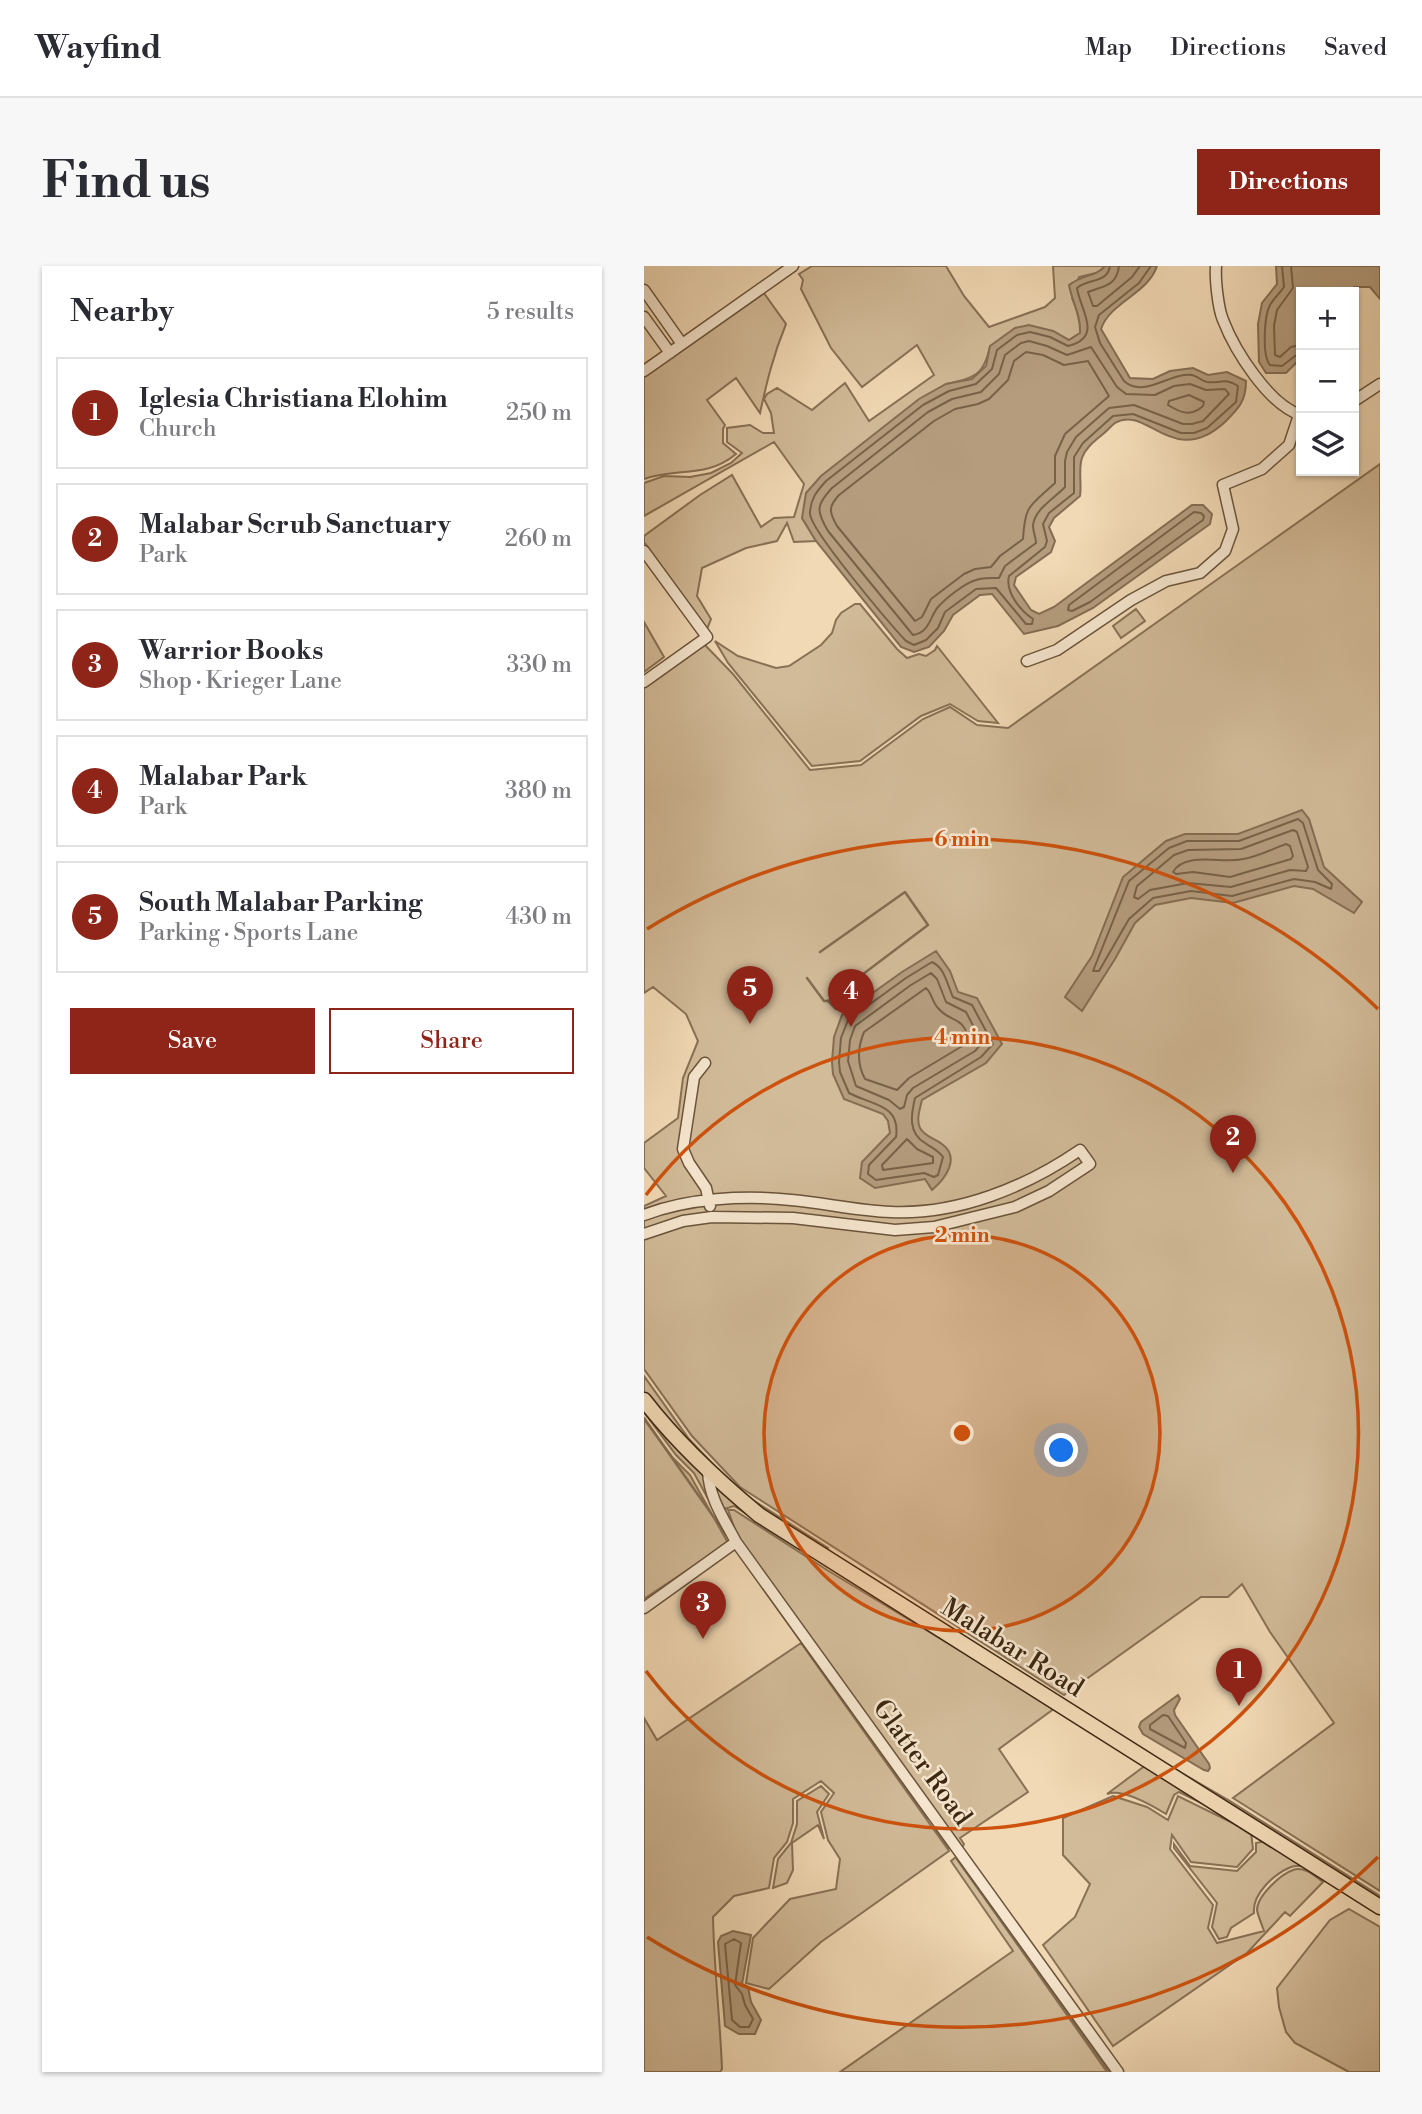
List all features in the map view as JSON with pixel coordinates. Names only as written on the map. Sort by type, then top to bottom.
[{"type":"main road","name":"Malabar Road","points":[[644,1400],[661,1422],[708,1471],[759,1515],[1380,1907]]},
{"type":"street","points":[[644,371],[793,266]]},
{"type":"street","points":[[1216,266],[1222,319],[1254,374],[1273,397],[1297,413]]},
{"type":"street","points":[[646,296],[682,344]]},
{"type":"street","points":[[644,317],[670,353]]},
{"type":"street","points":[[1359,398],[1380,384]]},
{"type":"street","points":[[1027,661],[1057,650],[1131,600],[1166,581],[1200,573],[1225,551],[1233,529],[1223,485],[1262,469],[1289,445],[1296,426]]},
{"type":"street","points":[[644,551],[707,637],[644,682]]},
{"type":"street","points":[[705,1063],[694,1077],[683,1149],[706,1188],[712,1217]]},
{"type":"street","points":[[644,1215],[681,1205],[747,1197],[893,1213],[936,1210],[1021,1185],[1080,1150],[1090,1164],[1049,1191],[1015,1207],[934,1227],[895,1230],[810,1220],[712,1217],[683,1221],[644,1234]]},
{"type":"street","points":[[810,1220],[811,1202]]},
{"type":"street","points":[[934,1227],[936,1210]]},
{"type":"street","name":"Glatter Road","points":[[708,1471],[712,1498],[736,1542],[1118,2072]]},
{"type":"street","points":[[644,1608],[736,1542]]},
{"type":"shaded area","points":[[812,266],[946,266],[964,296],[989,327],[1045,307],[1055,298],[1053,266],[1105,266],[1100,272],[1079,277],[1072,298],[1080,317],[1080,333],[1069,340],[1053,331],[990,346],[981,370],[964,380],[946,384],[802,518],[816,541],[794,542],[787,523],[777,541],[746,548],[702,568],[697,596],[711,619],[707,629],[644,542],[644,536],[732,475],[761,527],[774,518],[794,517],[804,484],[774,442],[644,516],[644,483],[664,476],[690,477],[711,473],[731,463],[742,453],[727,442],[727,428],[750,425],[763,433],[774,433],[771,413],[764,399],[777,388],[812,410],[845,383],[869,421],[934,375],[917,345],[862,387],[831,348],[801,289],[803,280],[799,274]]},
{"type":"shaded area","points":[[761,289],[786,324],[777,347],[760,413],[736,378],[707,400],[725,425],[723,443],[736,454],[714,467],[644,479],[644,373]]},
{"type":"shaded area","points":[[1380,464],[1380,1891],[1233,1798],[1334,1723],[1270,1632],[1242,1584],[1228,1597],[1201,1597],[1064,1695],[740,1487],[692,1436],[644,1369],[644,1206],[666,1196],[644,1168],[644,1143],[678,1118],[683,1078],[698,1041],[686,1014],[653,987],[644,993],[644,686],[704,644],[733,674],[810,770],[861,765],[923,719],[950,707],[977,725],[1008,728]]},
{"type":"shaded area","points":[[855,604],[860,604],[907,658],[919,654],[926,656],[937,646],[998,723],[978,721],[950,704],[921,716],[860,761],[812,766],[728,663],[715,641],[738,656],[776,668],[789,666],[821,645],[832,633],[841,613]]},
{"type":"shaded area","points":[[1136,609],[1145,621],[1121,638],[1113,626]]},
{"type":"shaded area","points":[[644,622],[664,657],[644,672]]},
{"type":"shaded area","points":[[644,1376],[689,1439],[737,1490],[711,1468],[664,1418],[644,1392]]},
{"type":"shaded area","points":[[644,1407],[818,1560],[734,1506],[724,1509],[730,1539],[694,1473],[676,1455],[644,1412]]},
{"type":"shaded area","points":[[644,1419],[673,1458],[690,1475],[728,1543],[644,1599]]},
{"type":"shaded area","points":[[737,1490],[828,1548],[825,1551],[762,1511]]},
{"type":"shaded area","points":[[728,1510],[734,1510],[827,1570],[1055,1708],[999,1749],[1028,1792],[960,1838],[964,1844],[962,1848],[739,1541]]},
{"type":"shaded area","points":[[801,1643],[949,1851],[821,1942],[769,1989],[746,1983],[753,1938],[790,1899],[836,1889],[840,1859],[828,1840],[821,1812],[834,1793],[821,1781],[793,1799],[793,1823],[787,1842],[774,1858],[769,1888],[734,1896],[713,1917],[722,2069],[720,2072],[644,2072],[644,1718],[657,1740]]},
{"type":"shaded area","points":[[1166,1764],[1230,1801],[1380,1896],[1380,1901]]},
{"type":"shaded area","points":[[1146,1765],[1224,1814],[1179,1792],[1174,1795],[1166,1814],[1121,1793],[1107,1794]]},
{"type":"shaded area","points":[[821,1786],[829,1794],[817,1812],[824,1839],[818,1825],[792,1843],[793,1870],[787,1883],[773,1888],[778,1859],[791,1843],[797,1824],[797,1801]]},
{"type":"shaded area","points":[[1113,1796],[1147,1807],[1168,1820],[1178,1796],[1251,1832],[1253,1849],[1237,1867],[1191,1862],[1172,1835],[1170,1849],[1213,1905],[1208,1928],[1217,1943],[1264,1931],[1257,1910],[1258,1904],[1270,1886],[1288,1872],[1305,1870],[1323,1882],[1290,1916],[1285,1912],[1247,1953],[1113,2046],[1043,1945],[1075,1917],[1090,1884],[1063,1855],[1063,1818]]},
{"type":"shaded area","points":[[1266,1841],[1308,1867],[1291,1867],[1278,1874],[1260,1892],[1254,1913],[1231,1928],[1227,1937],[1219,1939],[1212,1927],[1217,1903],[1174,1848],[1174,1844],[1190,1866],[1237,1871],[1256,1852],[1256,1843]]},
{"type":"shaded area","points":[[956,1857],[1107,2072],[840,2072],[1013,1951],[951,1861]]},
{"type":"shaded area","points":[[1349,1909],[1380,1927],[1380,2072],[1349,2072],[1295,2043],[1286,2032],[1279,2007],[1277,1988],[1330,1920]]},
{"type":"water","points":[[1105,266],[1157,266],[1146,284],[1112,312],[1101,329],[1130,378],[1153,379],[1170,371],[1193,368],[1208,375],[1227,372],[1246,381],[1245,394],[1238,408],[1225,422],[1207,435],[1190,440],[1176,438],[1127,419],[1115,423],[1083,454],[1080,496],[1054,518],[1049,527],[1055,541],[1051,552],[1016,577],[1014,585],[1031,610],[1039,614],[1054,607],[1192,505],[1203,505],[1212,514],[1210,524],[1093,608],[1058,626],[1024,634],[992,594],[980,595],[953,615],[944,631],[929,647],[914,652],[901,647],[816,541],[802,518],[806,493],[821,476],[919,399],[946,384],[972,379],[986,366],[990,346],[1015,328],[1029,325],[1053,331],[1069,340],[1080,333],[1069,285]]},
{"type":"water","points":[[1276,266],[1380,266],[1380,299],[1370,287],[1296,287],[1296,363],[1286,373],[1266,373],[1259,362],[1258,324],[1262,303],[1277,284]]},
{"type":"water","points":[[1302,810],[1309,819],[1324,867],[1362,902],[1354,913],[1313,889],[1294,886],[1233,903],[1191,898],[1155,905],[1135,923],[1082,1011],[1065,997],[1092,956],[1123,877],[1166,841],[1185,834],[1238,834]]},
{"type":"water","points":[[936,951],[950,971],[958,992],[977,998],[1002,1044],[986,1063],[922,1100],[918,1118],[920,1128],[942,1144],[950,1156],[949,1168],[942,1180],[932,1190],[925,1179],[875,1188],[860,1178],[862,1162],[890,1133],[888,1121],[883,1114],[844,1099],[833,1074],[834,1037],[842,1015]]},
{"type":"water","points":[[1178,1695],[1180,1699],[1174,1710],[1175,1715],[1209,1764],[1208,1771],[1143,1734],[1139,1727],[1141,1722]]},
{"type":"water","points":[[733,1931],[751,1935],[742,1984],[748,1987],[751,2002],[761,2020],[755,2034],[739,2034],[725,2026],[718,1942],[721,1936]]},
{"type":"waterway","points":[[820,952],[905,892],[928,925],[846,987]]},
{"type":"waterway","points":[[807,978],[824,1001],[841,991]]},
{"type":"waterway","points":[[828,1001],[836,1009]]},
{"type":"waterway","points":[[644,1418],[727,1536]]},
{"type":"waterway","points":[[753,1574],[927,1818]]},
{"type":"waterway","points":[[935,1829],[949,1848]]},
{"type":"waterway","points":[[957,1859],[1109,2072]]},
{"type":"place","name":"South Malabar Parking","points":[[750,1024]]},
{"type":"place","name":"Malabar Park","points":[[851,1027]]},
{"type":"place","name":"Malabar Scrub Sanctuary","points":[[1233,1173]]},
{"type":"place","name":"Warrior Books","points":[[703,1639]]},
{"type":"place","name":"Iglesia Christiana Elohim","points":[[1239,1706]]}]
